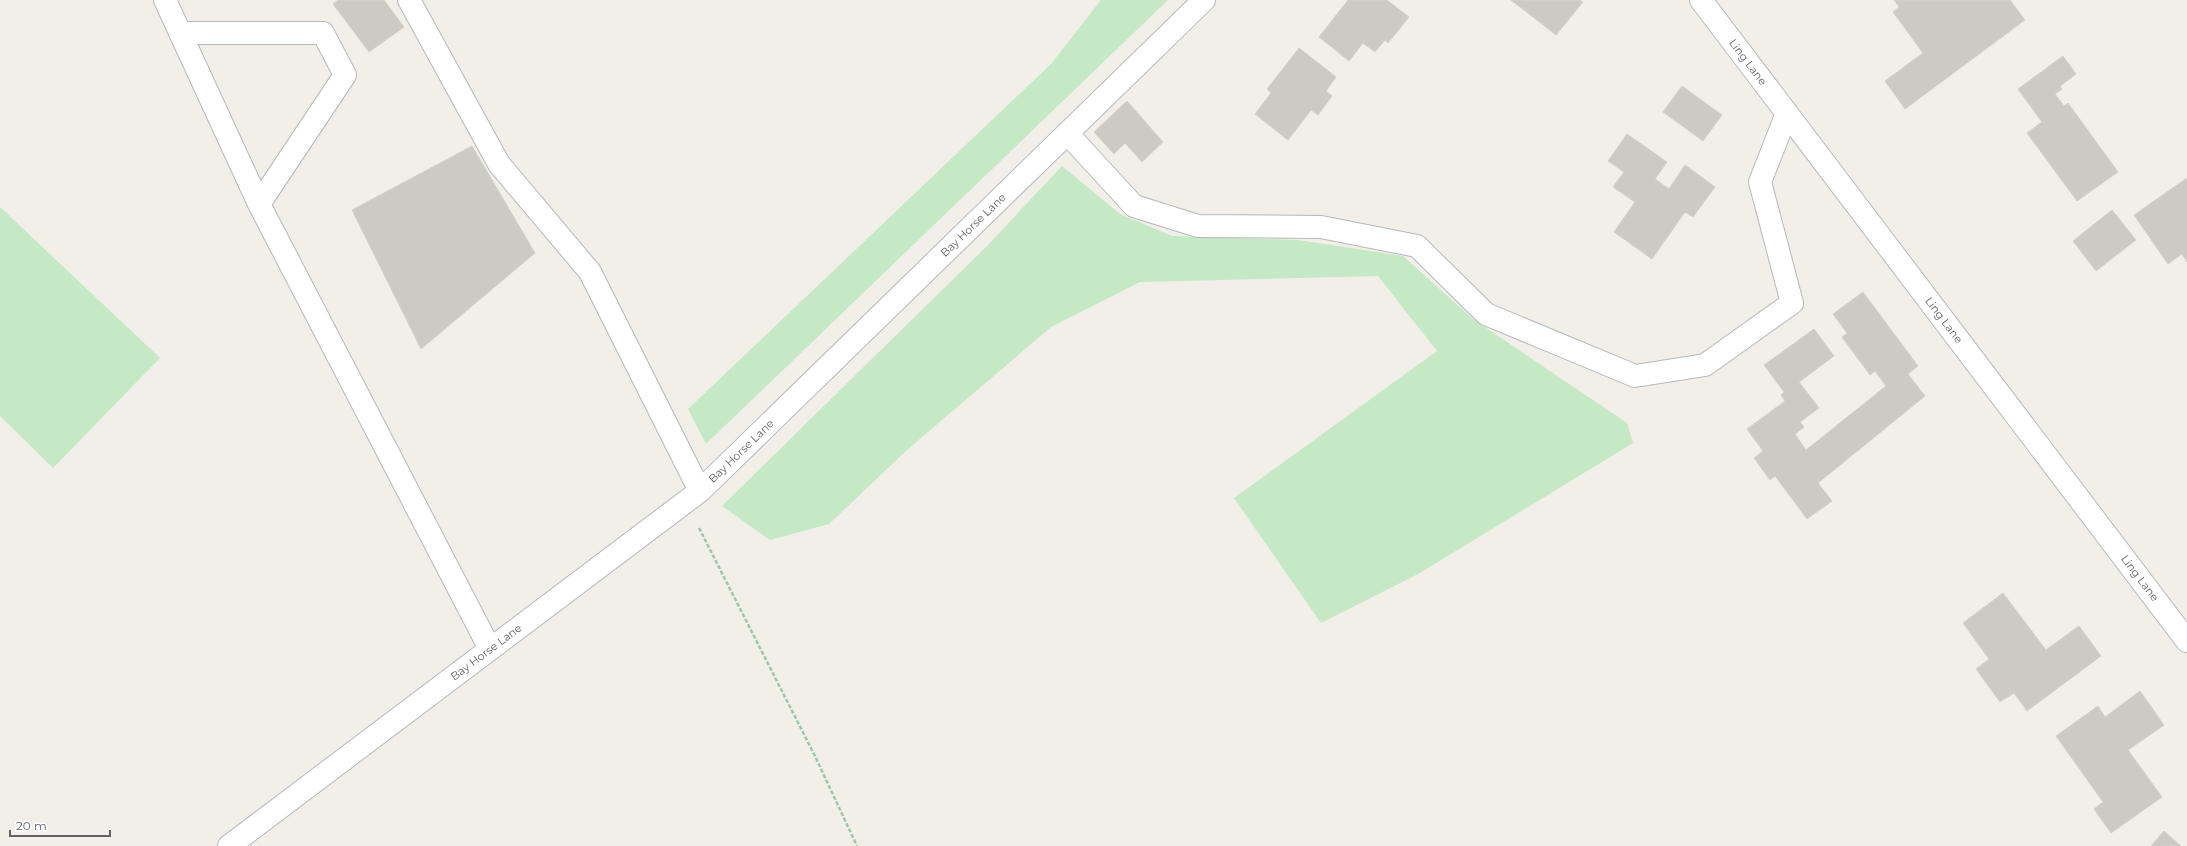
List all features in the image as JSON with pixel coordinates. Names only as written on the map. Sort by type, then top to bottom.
[{"type":"street","points":[[165,0],[259,204],[490,649]]},
{"type":"street","points":[[409,0],[499,164],[590,272],[693,496]]},
{"type":"street","name":"Bay Horse Lane","points":[[229,846],[693,496],[1204,0]]},
{"type":"street","name":"Ling Lane","points":[[1701,0],[2187,641]]},
{"type":"street","points":[[180,33],[322,33],[345,75],[259,204]]},
{"type":"street","points":[[1067,134],[1134,206],[1198,226],[1321,227],[1417,246],[1486,314],[1635,376],[1705,365],[1792,303],[1760,182],[1787,113]]},
{"type":"path","points":[[693,496],[857,846]]},
{"type":"green space","points":[[1101,0],[1168,0],[706,444],[688,409],[1051,64]]},
{"type":"green space","points":[[1062,166],[1120,214],[1172,236],[1298,240],[1403,256],[1473,319],[1627,423],[1633,443],[1418,574],[1321,623],[1234,498],[1437,351],[1378,276],[1140,282],[1051,327],[908,449],[829,524],[770,540],[722,506],[987,246]]},
{"type":"green space","points":[[0,207],[160,358],[53,468],[0,416]]},
{"type":"building","points":[[338,0],[384,0],[404,27],[369,52],[333,4]]},
{"type":"building","points":[[1348,0],[1387,0],[1409,17],[1388,43],[1385,40],[1375,52],[1363,43],[1349,61],[1319,37]]},
{"type":"building","points":[[1511,0],[1580,0],[1583,2],[1556,35]]},
{"type":"building","points":[[1894,0],[2010,0],[2025,20],[1905,109],[1885,81],[1923,53],[1893,12],[1899,7]]},
{"type":"building","points":[[1299,48],[1336,77],[1326,91],[1332,96],[1318,115],[1311,110],[1288,140],[1255,114],[1271,93],[1267,89]]},
{"type":"building","points":[[2063,56],[2076,74],[2060,86],[2062,89],[2055,94],[2064,106],[2068,103],[2118,172],[2077,201],[2027,133],[2042,122],[2018,89]]},
{"type":"building","points":[[1682,86],[1722,115],[1703,141],[1663,112]]},
{"type":"building","points":[[1127,101],[1163,142],[1142,162],[1125,143],[1114,154],[1094,132]]},
{"type":"building","points":[[1627,134],[1667,162],[1655,179],[1669,189],[1685,165],[1715,187],[1693,217],[1685,212],[1652,259],[1614,232],[1635,202],[1613,187],[1624,172],[1608,161]]},
{"type":"building","points":[[472,146],[535,253],[421,349],[352,210]]},
{"type":"building","points":[[2187,178],[2187,262],[2182,254],[2168,264],[2134,215]]},
{"type":"building","points":[[2112,210],[2136,240],[2096,271],[2073,241]]},
{"type":"building","points":[[1863,292],[1918,366],[1908,374],[1925,396],[1818,483],[1832,501],[1807,519],[1775,476],[1770,480],[1754,458],[1763,451],[1747,429],[1785,401],[1781,395],[1784,392],[1764,365],[1814,329],[1834,356],[1799,382],[1819,408],[1800,422],[1804,427],[1795,434],[1806,450],[1886,386],[1875,371],[1870,375],[1842,337],[1847,333],[1833,314]]},
{"type":"building","points":[[2003,593],[2046,650],[2079,626],[2101,656],[2027,711],[2014,693],[2000,702],[1976,669],[1989,659],[1963,623]]},
{"type":"building","points":[[2140,691],[2164,725],[2128,750],[2162,797],[2111,833],[2094,809],[2103,802],[2056,736],[2098,706],[2105,717]]},
{"type":"building","points":[[2164,831],[2181,846],[2151,846]]}]
